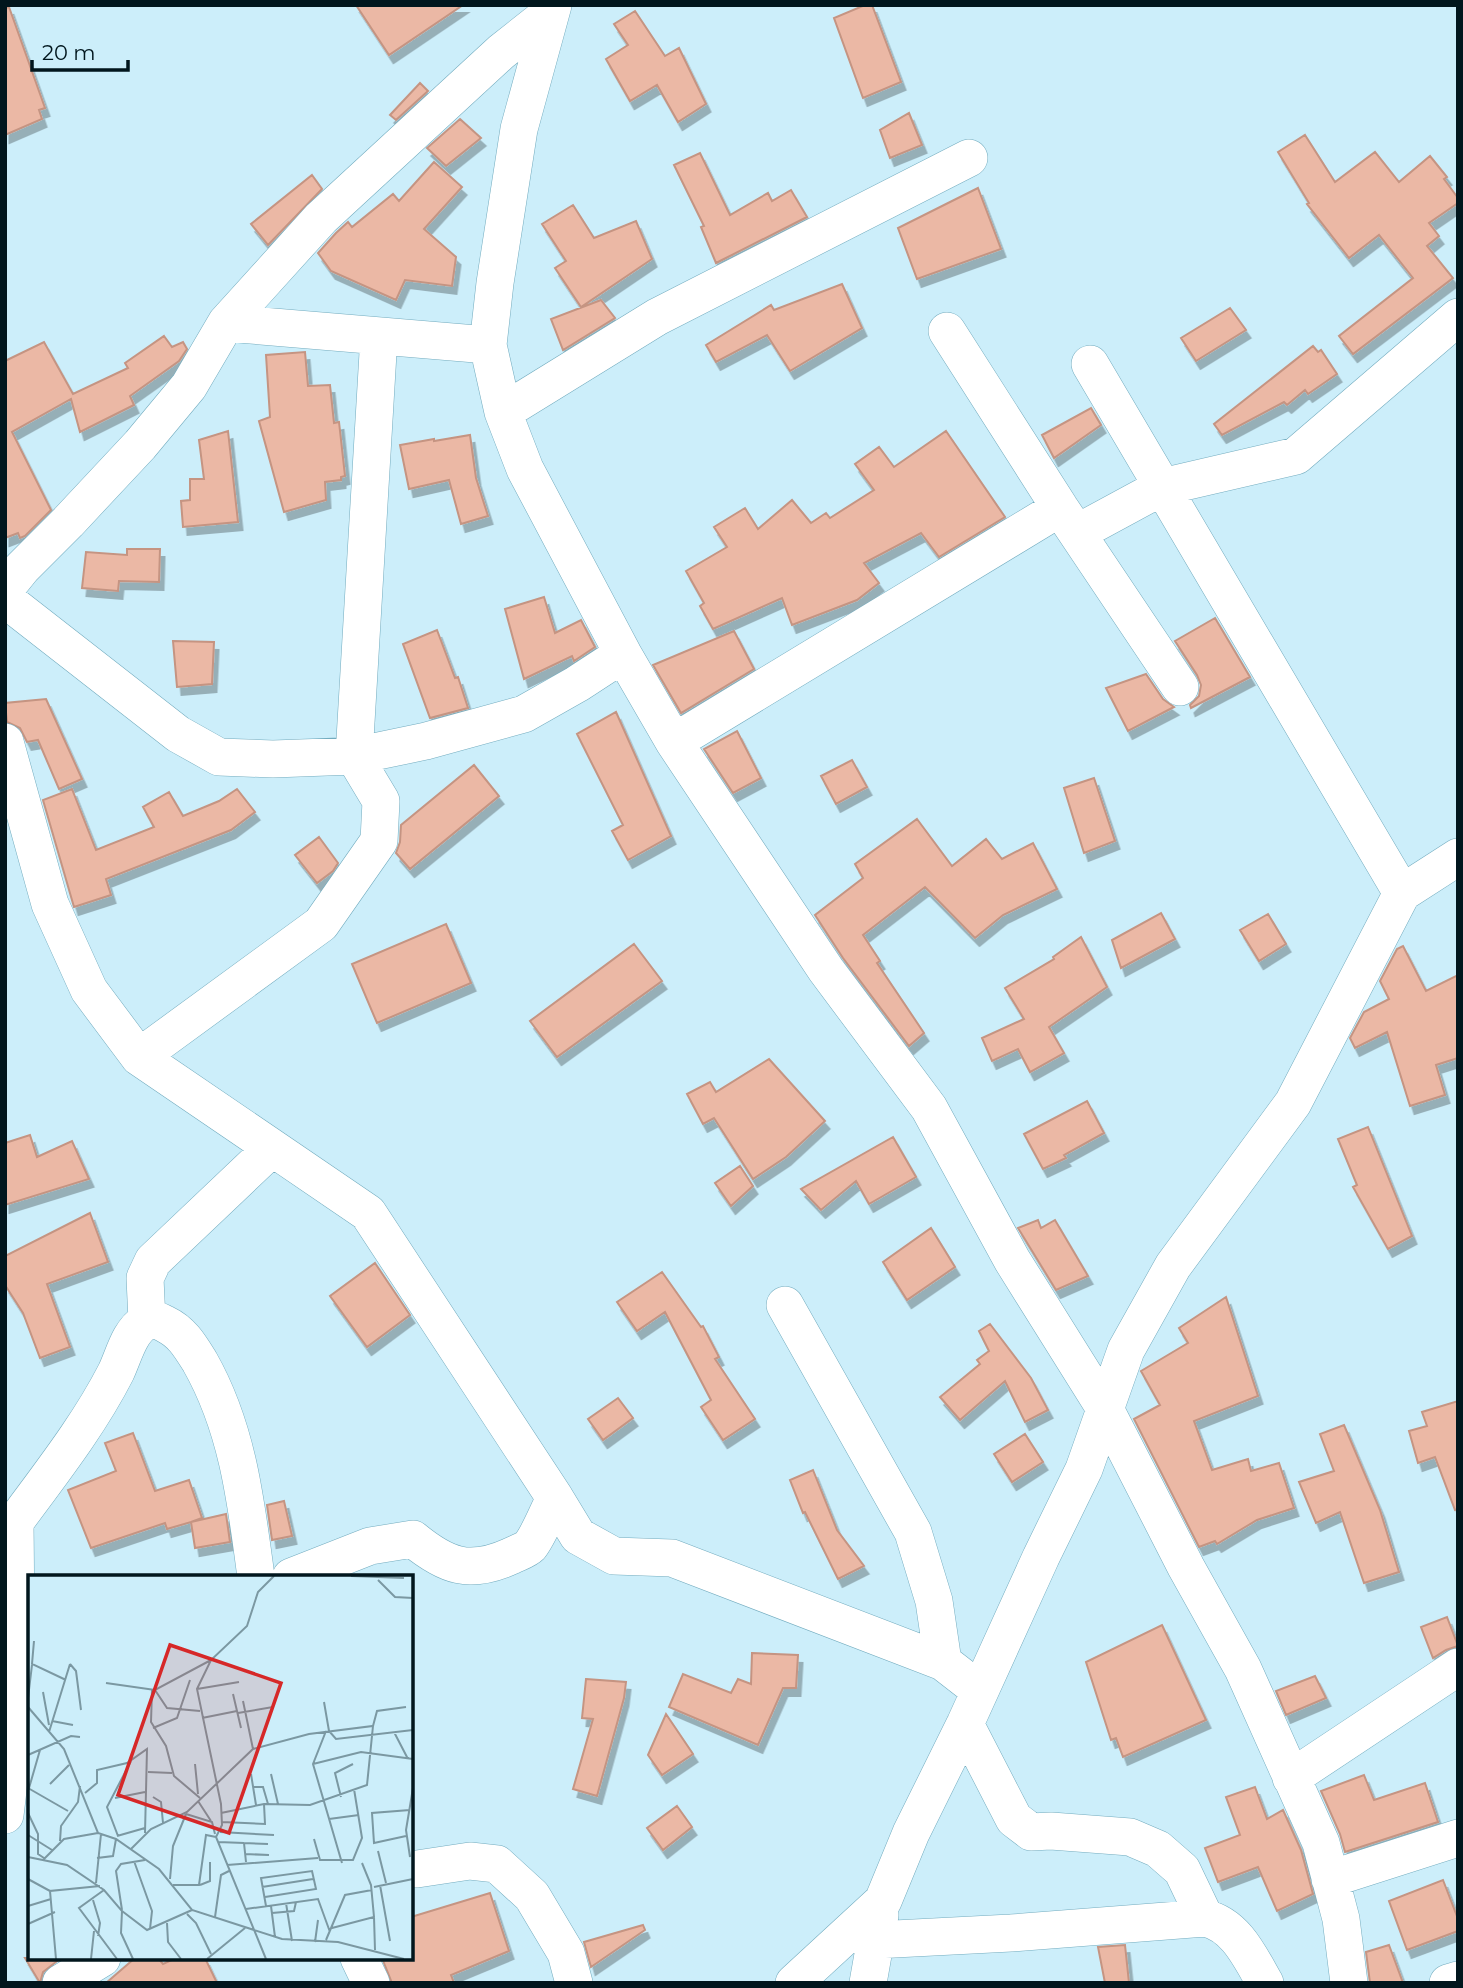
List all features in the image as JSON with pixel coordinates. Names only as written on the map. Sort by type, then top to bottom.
[{"type":"street","points":[[5,590],[22,568],[140,445],[189,386],[226,323],[321,218],[501,52],[551,10]]},
{"type":"street","points":[[551,10],[519,129],[488,345],[503,412],[524,469],[622,654],[674,742],[826,970],[929,1108],[1012,1260],[1104,1407],[1185,1567],[1243,1669],[1321,1843],[1341,1919],[1349,1983]]},
{"type":"street","points":[[503,412],[657,317],[970,158]]},
{"type":"street","points":[[674,742],[1068,521],[1162,487],[1296,456],[1458,317]]},
{"type":"street","points":[[226,323],[488,345]]},
{"type":"street","points":[[947,331],[1068,521],[1180,687]]},
{"type":"street","points":[[139,1056],[321,924],[379,841],[381,801],[354,756],[379,336]]},
{"type":"street","points":[[1090,364],[1402,893]]},
{"type":"street","points":[[5,600],[178,734],[219,757],[273,759],[354,756],[426,741],[524,714],[622,654]]},
{"type":"street","points":[[5,742],[50,904],[89,990],[139,1056],[368,1213],[578,1536],[614,1556],[672,1558],[943,1662],[979,1690]]},
{"type":"street","points":[[868,1983],[883,1901],[911,1833],[1084,1469],[1126,1350],[1172,1266],[1293,1103],[1402,893],[1458,857]]},
{"type":"street","points":[[147,1321],[145,1278],[153,1261],[272,1148]]},
{"type":"street","points":[[785,1305],[913,1532],[934,1601],[943,1662]]},
{"type":"street","points":[[5,1815],[13,1756],[16,1654],[10,1527],[81,1431],[116,1373],[135,1331],[147,1321],[155,1319],[177,1329],[210,1380],[234,1442],[240,1467],[256,1575]]},
{"type":"street","points":[[296,1575],[370,1546],[412,1539],[432,1555],[455,1566],[479,1565],[503,1559],[529,1547],[555,1497]]},
{"type":"street","points":[[1291,1778],[1458,1667]]},
{"type":"street","points":[[965,1724],[1014,1819],[1031,1832],[1130,1837],[1158,1849],[1182,1871],[1205,1917]]},
{"type":"street","points":[[1330,1879],[1458,1838]]},
{"type":"street","points":[[418,1869],[470,1861],[497,1864],[532,1896],[566,1953],[574,1983]]},
{"type":"street","points":[[794,1983],[883,1901]]},
{"type":"street","points":[[875,1940],[1011,1933],[1205,1917],[1218,1920],[1230,1929],[1265,1983]]},
{"type":"street","points":[[61,1983],[99,1960]]},
{"type":"street","points":[[360,1960],[371,1983]]},
{"type":"street","points":[[1448,1983],[1458,1980]]},
{"type":"building","points":[[356,5],[463,5],[389,55]]},
{"type":"building","points":[[865,5],[872,5],[901,82],[863,98],[834,18]]},
{"type":"building","points":[[9,7],[45,108],[39,110],[42,119],[5,135],[5,8]]},
{"type":"building","points":[[635,11],[665,56],[679,48],[706,104],[678,122],[657,85],[630,101],[606,59],[628,45],[614,24]]},
{"type":"building","points":[[420,83],[428,91],[396,120],[390,115]]},
{"type":"building","points":[[909,113],[922,145],[890,158],[880,130]]},
{"type":"building","points":[[460,119],[481,138],[446,166],[427,148]]},
{"type":"building","points":[[1305,135],[1335,182],[1375,152],[1399,182],[1430,156],[1447,177],[1444,179],[1458,198],[1458,203],[1429,223],[1439,236],[1427,246],[1453,278],[1353,354],[1339,336],[1413,278],[1379,235],[1349,258],[1307,204],[1309,203],[1278,152]]},
{"type":"building","points":[[700,153],[730,215],[768,193],[772,201],[791,190],[807,217],[716,263],[701,227],[704,226],[674,165]]},
{"type":"building","points":[[434,162],[462,187],[424,229],[456,257],[452,286],[405,280],[396,300],[331,271],[318,253],[336,233],[348,222],[352,227],[393,194],[399,201]]},
{"type":"building","points":[[312,175],[322,189],[268,245],[251,224]]},
{"type":"building","points":[[978,188],[1001,249],[917,279],[898,228]]},
{"type":"building","points":[[573,205],[594,238],[636,221],[652,259],[581,307],[555,268],[566,261],[542,224]]},
{"type":"building","points":[[842,284],[862,328],[790,371],[767,335],[716,362],[706,345],[771,305],[774,310]]},
{"type":"building","points":[[601,300],[615,318],[563,350],[551,319]]},
{"type":"building","points":[[1230,308],[1246,330],[1196,361],[1181,338]]},
{"type":"building","points":[[164,336],[172,347],[183,342],[187,349],[179,361],[130,396],[134,405],[80,432],[71,399],[12,432],[51,510],[25,536],[20,538],[18,533],[5,538],[5,361],[44,342],[73,394],[128,368],[125,363]]},
{"type":"building","points":[[1313,346],[1318,352],[1321,350],[1337,374],[1308,394],[1305,390],[1287,405],[1284,402],[1222,435],[1214,424]]},
{"type":"building","points":[[305,352],[308,386],[330,385],[334,423],[339,422],[345,476],[341,477],[341,480],[325,482],[326,500],[284,512],[259,421],[270,417],[266,355]]},
{"type":"building","points":[[1091,408],[1101,425],[1054,458],[1042,435]]},
{"type":"building","points":[[228,431],[238,522],[183,527],[181,501],[190,500],[190,479],[204,479],[199,440]]},
{"type":"building","points":[[946,431],[1005,517],[939,557],[921,533],[864,563],[879,583],[857,600],[792,625],[782,598],[713,629],[700,606],[704,603],[686,571],[727,547],[714,527],[745,508],[758,529],[792,500],[811,523],[826,513],[830,518],[874,490],[855,464],[879,447],[894,467]]},
{"type":"building","points":[[470,435],[476,478],[488,516],[461,524],[449,480],[409,489],[400,445]]},
{"type":"building","points":[[127,549],[160,549],[159,582],[119,581],[118,591],[82,588],[86,552],[127,555]]},
{"type":"building","points":[[544,597],[555,633],[581,620],[595,647],[574,661],[572,656],[524,679],[505,609]]},
{"type":"building","points":[[1215,618],[1250,677],[1191,708],[1190,705],[1199,696],[1201,685],[1175,641]]},
{"type":"building","points":[[437,630],[455,678],[458,677],[468,708],[430,718],[403,644]]},
{"type":"building","points":[[734,631],[754,669],[681,713],[653,665]]},
{"type":"building","points":[[173,641],[214,642],[212,684],[177,687]]},
{"type":"building","points":[[1146,674],[1163,699],[1174,707],[1128,731],[1106,688]]},
{"type":"building","points":[[46,699],[82,779],[59,789],[38,740],[27,742],[20,728],[7,722],[5,703]]},
{"type":"building","points":[[616,712],[671,836],[628,860],[612,831],[623,825],[577,734]]},
{"type":"building","points":[[737,731],[761,778],[733,793],[704,749]]},
{"type":"building","points":[[852,760],[867,787],[836,804],[821,776]]},
{"type":"building","points":[[474,765],[499,796],[410,869],[396,853],[401,825]]},
{"type":"building","points":[[1094,778],[1115,841],[1084,853],[1064,788]]},
{"type":"building","points":[[72,789],[96,850],[154,827],[143,807],[169,792],[183,816],[219,801],[237,789],[255,812],[231,830],[106,879],[111,895],[74,907],[43,800]]},
{"type":"building","points":[[917,819],[952,866],[986,839],[1002,859],[1033,843],[1057,889],[1003,915],[975,938],[925,887],[863,935],[880,961],[877,963],[924,1033],[909,1046],[843,958],[815,915],[863,878],[855,864]]},
{"type":"building","points":[[319,837],[338,863],[333,871],[317,883],[295,855]]},
{"type":"building","points":[[1161,913],[1175,939],[1121,968],[1112,940]]},
{"type":"building","points":[[1268,914],[1286,944],[1259,961],[1240,930]]},
{"type":"building","points":[[446,924],[471,983],[377,1023],[352,964]]},
{"type":"building","points":[[1081,937],[1107,987],[1049,1027],[1064,1053],[1030,1072],[1018,1049],[992,1061],[982,1038],[1024,1019],[1005,988],[1054,959],[1053,957]]},
{"type":"building","points":[[634,944],[662,981],[557,1057],[530,1021]]},
{"type":"building","points":[[1403,946],[1426,991],[1458,975],[1458,1058],[1436,1065],[1445,1095],[1410,1106],[1387,1032],[1355,1048],[1350,1038],[1364,1012],[1389,999],[1380,981],[1397,949]]},
{"type":"building","points":[[769,1059],[825,1121],[786,1157],[753,1179],[714,1118],[703,1124],[687,1094],[710,1082],[716,1092]]},
{"type":"building","points":[[1087,1101],[1104,1133],[1064,1155],[1066,1158],[1043,1169],[1024,1134]]},
{"type":"building","points":[[1368,1127],[1412,1236],[1388,1249],[1353,1187],[1357,1185],[1338,1139]]},
{"type":"building","points":[[30,1135],[37,1157],[72,1141],[89,1179],[5,1205],[5,1143]]},
{"type":"building","points":[[893,1137],[916,1177],[869,1204],[856,1181],[821,1210],[801,1189]]},
{"type":"building","points":[[740,1166],[753,1186],[731,1206],[715,1183]]},
{"type":"building","points":[[90,1213],[108,1262],[47,1284],[70,1347],[40,1358],[23,1313],[5,1285],[5,1256]]},
{"type":"building","points":[[1038,1220],[1041,1228],[1055,1220],[1088,1276],[1056,1290],[1018,1228]]},
{"type":"building","points":[[931,1228],[955,1267],[907,1300],[883,1262]]},
{"type":"building","points":[[375,1263],[410,1315],[367,1347],[330,1296]]},
{"type":"building","points":[[662,1272],[701,1327],[703,1326],[719,1357],[715,1359],[755,1419],[723,1440],[701,1407],[711,1400],[665,1312],[637,1331],[617,1302]]},
{"type":"building","points":[[1226,1297],[1258,1396],[1194,1421],[1212,1470],[1248,1459],[1251,1471],[1279,1463],[1294,1508],[1257,1520],[1217,1544],[1215,1541],[1199,1547],[1134,1419],[1160,1405],[1141,1371],[1188,1343],[1179,1328]]},
{"type":"building","points":[[990,1324],[1031,1378],[1048,1410],[1025,1422],[1005,1381],[960,1420],[940,1397],[980,1364],[977,1360],[989,1351],[979,1331]]},
{"type":"building","points":[[618,1398],[633,1418],[603,1440],[588,1419]]},
{"type":"building","points":[[1458,1401],[1458,1509],[1455,1510],[1435,1457],[1418,1463],[1409,1431],[1427,1426],[1422,1412]]},
{"type":"building","points":[[1344,1425],[1380,1510],[1399,1572],[1364,1583],[1340,1512],[1316,1523],[1299,1482],[1334,1471],[1320,1434]]},
{"type":"building","points":[[133,1433],[155,1491],[189,1480],[202,1518],[167,1529],[165,1523],[91,1548],[68,1490],[116,1471],[105,1443]]},
{"type":"building","points":[[1025,1434],[1043,1462],[1012,1482],[994,1454]]},
{"type":"building","points":[[813,1470],[837,1530],[864,1566],[838,1579],[805,1512],[803,1513],[790,1480]]},
{"type":"building","points":[[284,1501],[292,1536],[272,1540],[267,1505]]},
{"type":"building","points":[[226,1514],[230,1542],[195,1548],[191,1522]]},
{"type":"building","points":[[1447,1617],[1458,1646],[1433,1658],[1421,1627]]},
{"type":"building","points":[[1162,1625],[1206,1720],[1123,1757],[1116,1738],[1111,1740],[1086,1662]]},
{"type":"building","points":[[752,1653],[798,1655],[796,1688],[783,1688],[758,1745],[669,1707],[683,1674],[731,1693],[738,1679],[751,1684]]},
{"type":"building","points":[[1315,1676],[1326,1698],[1286,1715],[1276,1691]]},
{"type":"building","points":[[586,1679],[626,1682],[597,1796],[573,1789],[593,1719],[582,1718]]},
{"type":"building","points":[[666,1714],[693,1754],[662,1775],[648,1755]]},
{"type":"building","points":[[1364,1775],[1374,1800],[1425,1783],[1438,1822],[1345,1852],[1321,1791]]},
{"type":"building","points":[[1255,1787],[1267,1819],[1283,1810],[1301,1850],[1313,1894],[1277,1911],[1258,1867],[1218,1882],[1205,1848],[1240,1835],[1226,1797]]},
{"type":"building","points":[[677,1806],[692,1827],[663,1850],[647,1828]]},
{"type":"building","points":[[1443,1880],[1458,1919],[1458,1931],[1407,1950],[1389,1901]]},
{"type":"building","points":[[490,1893],[509,1951],[451,1975],[454,1983],[392,1983],[383,1960],[413,1960],[413,1916]]},
{"type":"building","points":[[643,1925],[645,1930],[591,1967],[584,1942]]},
{"type":"building","points":[[1125,1945],[1129,1983],[1105,1983],[1098,1947]]},
{"type":"building","points":[[1389,1945],[1403,1983],[1370,1983],[1366,1952]]},
{"type":"building","points":[[25,1958],[58,1960],[43,1972],[40,1983]]},
{"type":"building","points":[[133,1960],[160,1960],[163,1964],[172,1960],[206,1960],[217,1983],[106,1983]]}]
